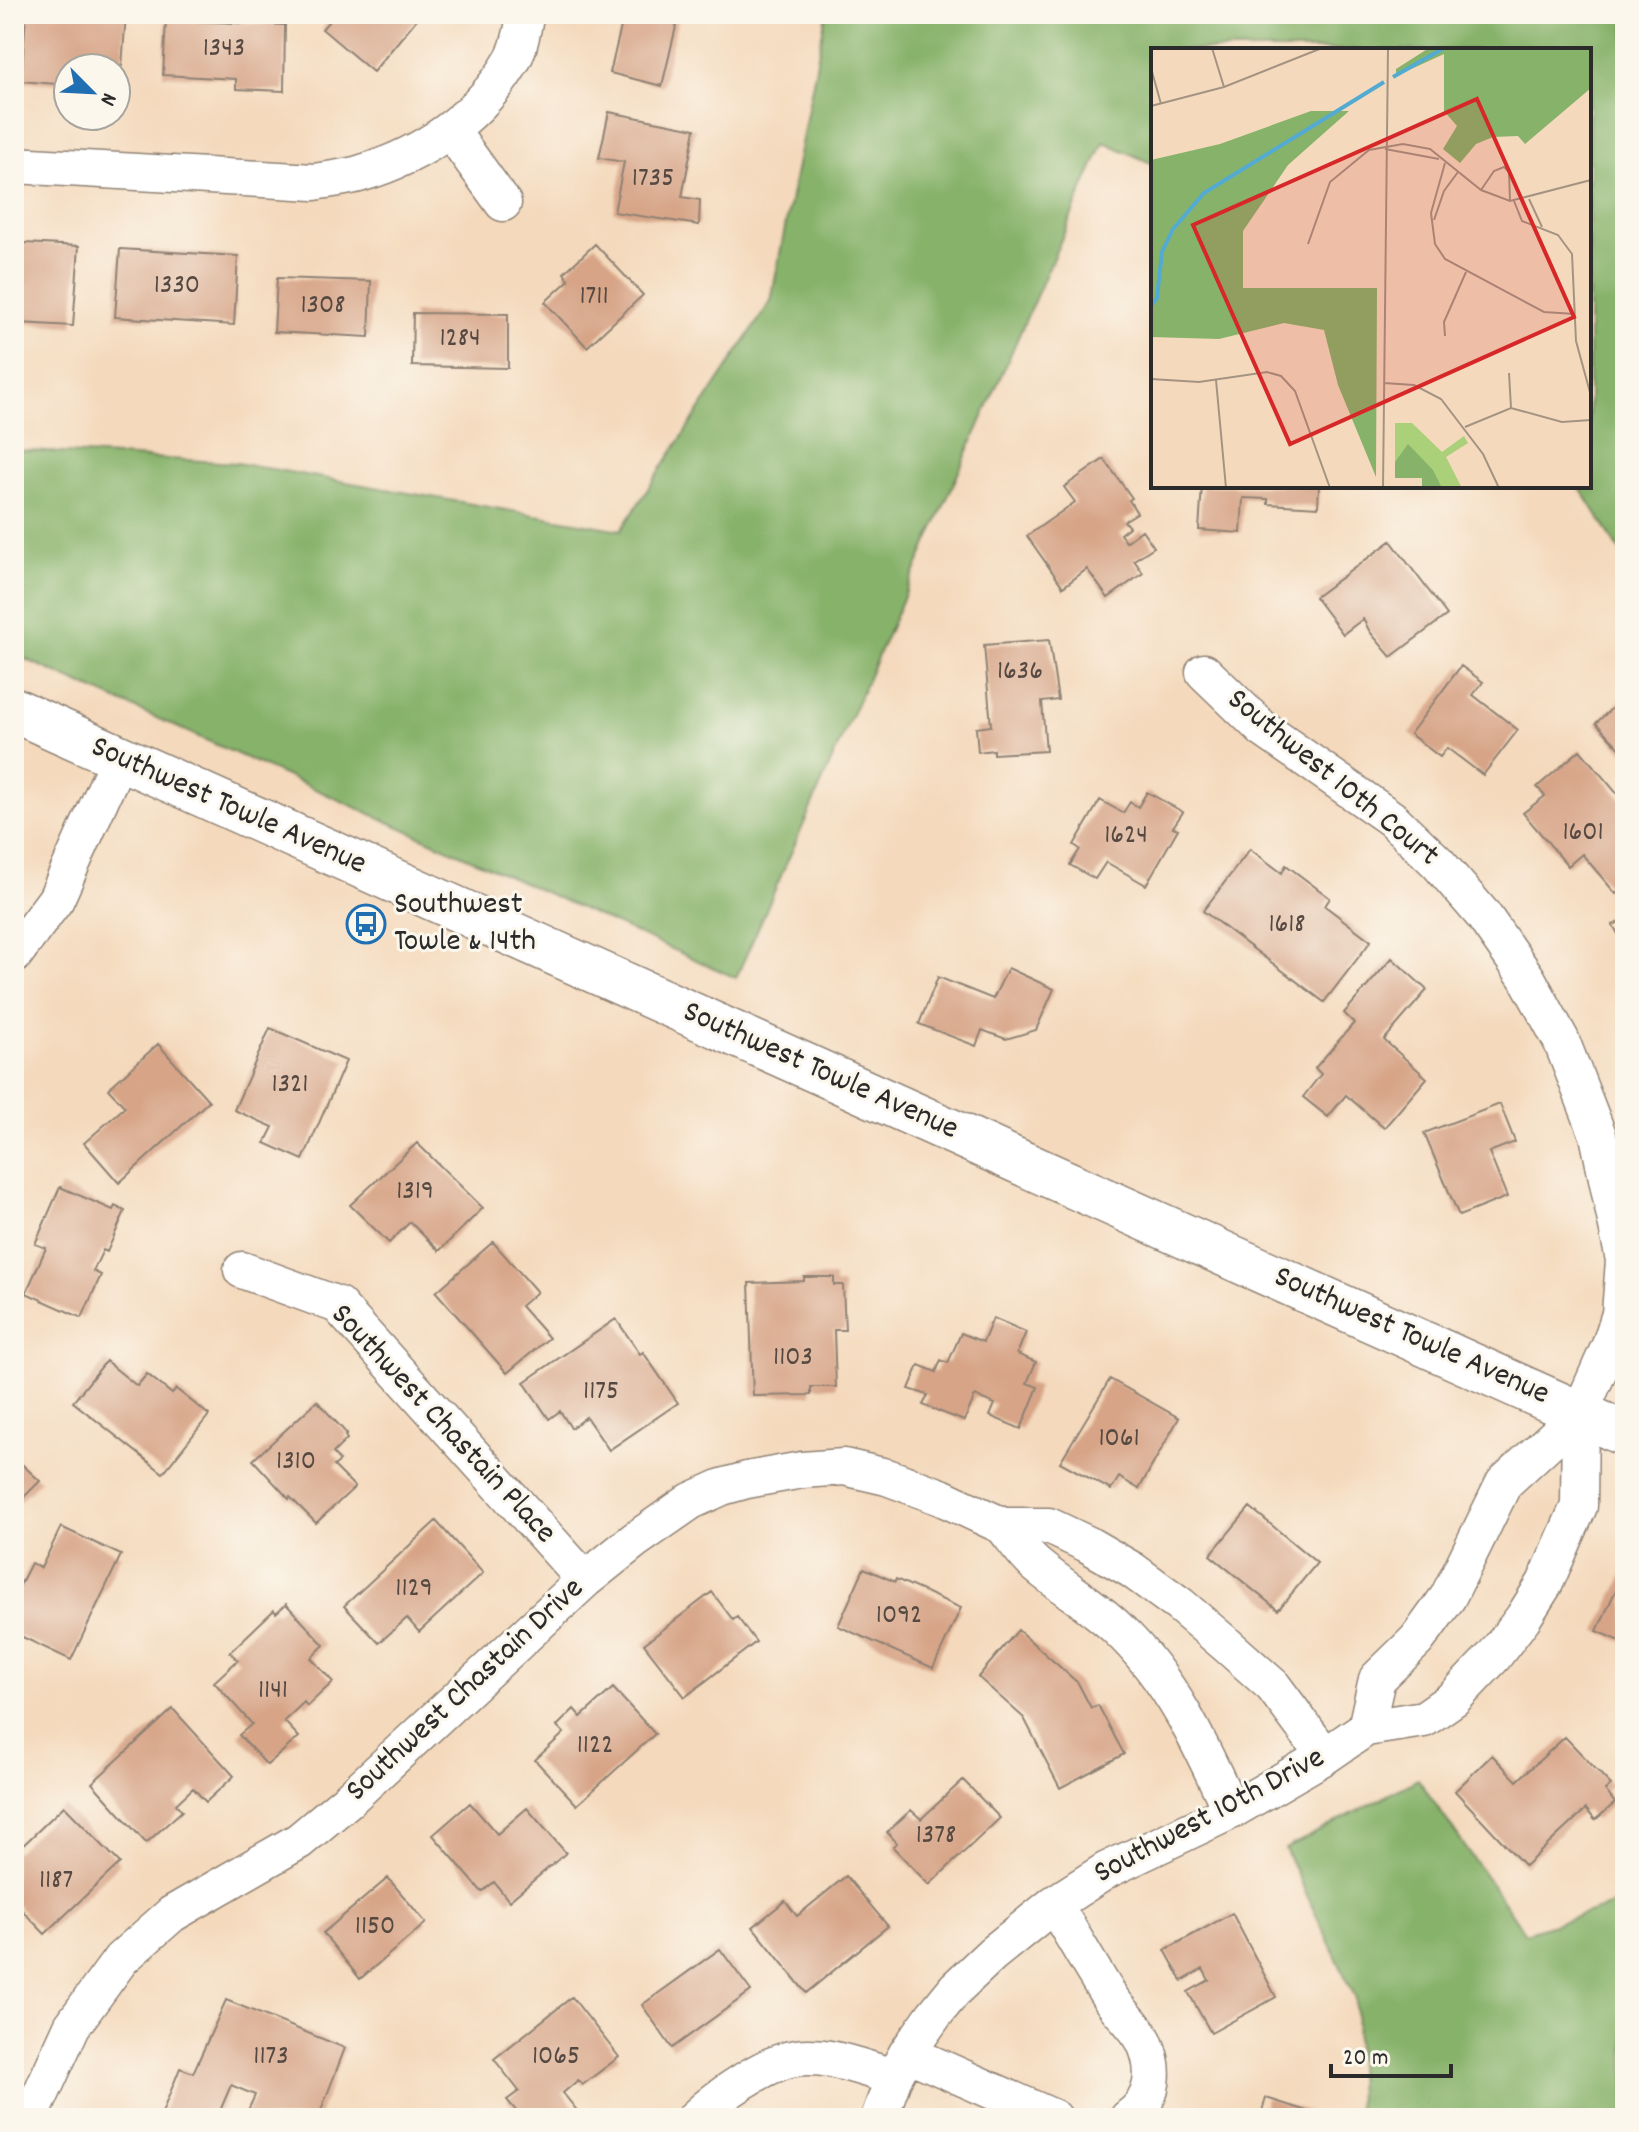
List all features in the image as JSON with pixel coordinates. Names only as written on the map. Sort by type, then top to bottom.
[{"type":"main road","name":"Southwest Towle Avenue","points":[[14,710],[1625,1434]]},
{"type":"street","points":[[14,165],[314,182],[361,174],[407,156],[451,131],[484,99],[513,59],[526,14]]},
{"type":"street","points":[[451,131],[503,203]]},
{"type":"street","name":"Southwest 10th Court","points":[[1204,672],[1263,729],[1392,819],[1438,863],[1483,915],[1527,978],[1561,1040],[1598,1135],[1624,1260],[1620,1314],[1580,1413]]},
{"type":"street","points":[[14,955],[56,899],[119,758]]},
{"type":"street","name":"Southwest Chastain Place","points":[[242,1270],[338,1305],[585,1580]]},
{"type":"street","points":[[1366,1728],[1377,1679],[1417,1640],[1448,1597],[1504,1483],[1580,1413]]},
{"type":"street","name":"Southwest 10th Drive","points":[[879,2118],[901,2065],[956,1988],[1054,1904],[1107,1870],[1231,1811],[1366,1728],[1424,1719],[1444,1705],[1494,1656],[1545,1583],[1579,1506],[1580,1413]]},
{"type":"street","name":"Southwest Chastain Drive","points":[[30,2118],[72,2026],[121,1959],[172,1914],[299,1841],[348,1800],[585,1580],[635,1540],[691,1501],[747,1480],[802,1470],[844,1467],[887,1477],[941,1497],[1003,1526],[1034,1563],[1085,1600],[1120,1631],[1153,1668],[1185,1713],[1231,1811]]},
{"type":"street","name":"Southwest Chastain Drive","points":[[1003,1526],[1049,1526],[1132,1570],[1180,1605],[1273,1686],[1325,1756]]},
{"type":"street","points":[[1054,1904],[1111,2000],[1143,2039],[1153,2066],[1151,2092],[1137,2112],[1128,2118]]},
{"type":"street","points":[[695,2118],[751,2075],[796,2058],[901,2065],[1054,2118]]},
{"type":"green space","points":[[826,14],[1625,14],[1625,559],[1580,488],[1591,488],[1591,48],[1151,48],[1151,163],[1104,142],[736,978],[14,654],[14,450],[237,463],[621,530],[771,301]]},
{"type":"green space","points":[[1418,1779],[1525,1933],[1625,1901],[1625,2118],[1358,2118],[1356,1999],[1285,1849]]},
{"type":"building","points":[[26,14],[126,14],[123,52],[52,52],[52,84],[21,81]]},
{"type":"building","points":[[335,14],[421,14],[373,72],[322,29]]},
{"type":"building","points":[[624,14],[679,14],[662,86],[610,73]]},
{"type":"building","points":[[166,20],[285,25],[284,91],[236,89],[236,79],[163,75]]},
{"type":"building","points":[[609,112],[695,129],[682,197],[700,200],[699,225],[614,212],[624,162],[599,158]]},
{"type":"building","points":[[24,243],[79,246],[73,326],[19,323],[20,297],[14,297],[14,246],[24,247]]},
{"type":"building","points":[[595,244],[643,295],[587,347],[545,302],[569,280],[564,273]]},
{"type":"building","points":[[120,249],[238,256],[234,325],[115,317]]},
{"type":"building","points":[[277,278],[371,281],[369,337],[274,332]]},
{"type":"building","points":[[413,313],[508,314],[508,368],[412,366]]},
{"type":"building","points":[[1104,459],[1132,498],[1129,500],[1137,513],[1124,521],[1129,527],[1120,534],[1126,542],[1142,530],[1154,547],[1134,560],[1143,573],[1108,598],[1087,569],[1063,587],[1027,536],[1075,502],[1064,487]]},
{"type":"building","points":[[1202,488],[1319,488],[1318,507],[1268,504],[1268,499],[1243,498],[1241,533],[1199,530]]},
{"type":"building","points":[[1391,541],[1447,615],[1391,657],[1363,619],[1343,634],[1315,597]]},
{"type":"building","points":[[1049,640],[1058,700],[1042,702],[1046,751],[978,752],[976,728],[991,726],[984,645]]},
{"type":"building","points":[[1461,666],[1483,682],[1473,695],[1518,730],[1483,775],[1447,748],[1440,757],[1410,734]]},
{"type":"building","points":[[1625,696],[1625,754],[1596,723]]},
{"type":"building","points":[[1580,750],[1625,803],[1625,886],[1616,894],[1582,854],[1568,866],[1523,813],[1545,796],[1537,787]]},
{"type":"building","points":[[1147,792],[1183,812],[1173,827],[1178,829],[1146,885],[1106,862],[1095,879],[1070,865],[1080,849],[1074,845],[1100,800],[1123,813],[1130,802],[1138,807]]},
{"type":"building","points":[[1250,849],[1282,873],[1286,865],[1330,898],[1325,906],[1371,941],[1324,1002],[1203,911]]},
{"type":"building","points":[[1625,919],[1625,947],[1613,925]]},
{"type":"building","points":[[1392,958],[1427,990],[1384,1040],[1427,1078],[1384,1128],[1346,1095],[1328,1117],[1303,1097],[1321,1074],[1315,1068],[1354,1023],[1344,1013]]},
{"type":"building","points":[[1008,968],[1054,989],[1036,1030],[1006,1039],[982,1030],[976,1046],[919,1024],[938,977],[993,999]]},
{"type":"building","points":[[270,1028],[346,1061],[303,1160],[265,1143],[273,1127],[234,1110]]},
{"type":"building","points":[[158,1044],[209,1101],[119,1183],[84,1143],[125,1107],[108,1089]]},
{"type":"building","points":[[1500,1104],[1515,1142],[1489,1152],[1507,1197],[1459,1216],[1424,1133]]},
{"type":"building","points":[[417,1143],[483,1208],[439,1251],[410,1222],[389,1243],[350,1205]]},
{"type":"building","points":[[60,1187],[113,1210],[115,1206],[125,1211],[107,1252],[103,1250],[93,1271],[101,1275],[82,1318],[26,1293],[46,1248],[35,1244]]},
{"type":"building","points":[[493,1242],[537,1292],[521,1306],[549,1338],[507,1373],[436,1292]]},
{"type":"building","points":[[804,1277],[834,1277],[834,1285],[843,1285],[845,1330],[834,1330],[836,1387],[811,1387],[811,1395],[753,1396],[749,1283],[804,1281]]},
{"type":"building","points":[[993,1318],[1026,1332],[1017,1354],[1036,1362],[1027,1383],[1038,1387],[1021,1429],[990,1416],[995,1404],[975,1396],[964,1421],[923,1405],[928,1395],[909,1389],[919,1365],[936,1372],[941,1360],[948,1363],[961,1333],[983,1342]]},
{"type":"building","points":[[616,1319],[678,1403],[609,1450],[586,1417],[571,1428],[560,1411],[549,1419],[524,1382]]},
{"type":"building","points":[[106,1361],[137,1386],[147,1374],[172,1394],[176,1389],[209,1415],[163,1473],[73,1402]]},
{"type":"building","points":[[1110,1379],[1179,1418],[1139,1489],[1119,1477],[1111,1490],[1060,1462]]},
{"type":"building","points":[[317,1401],[347,1434],[347,1439],[333,1453],[340,1461],[334,1466],[355,1487],[316,1523],[253,1460]]},
{"type":"building","points":[[14,1457],[40,1481],[14,1507]]},
{"type":"building","points":[[1250,1507],[1317,1563],[1278,1610],[1210,1555]]},
{"type":"building","points":[[436,1521],[483,1573],[419,1632],[407,1618],[379,1643],[344,1606]]},
{"type":"building","points":[[61,1527],[121,1555],[71,1660],[14,1633],[14,1585],[19,1587],[31,1563],[41,1568]]},
{"type":"building","points":[[864,1568],[961,1608],[933,1668],[838,1626]]},
{"type":"building","points":[[1625,1570],[1625,1643],[1597,1631]]},
{"type":"building","points":[[712,1592],[733,1620],[737,1617],[756,1642],[685,1697],[644,1644]]},
{"type":"building","points":[[286,1604],[324,1645],[311,1658],[333,1682],[307,1706],[304,1702],[284,1721],[299,1737],[267,1765],[239,1735],[252,1724],[214,1682],[238,1660],[230,1652],[274,1610],[276,1613]]},
{"type":"building","points":[[1018,1630],[1078,1683],[1091,1708],[1098,1705],[1124,1754],[1060,1788],[1024,1718],[978,1677]]},
{"type":"building","points":[[613,1688],[655,1734],[577,1805],[535,1760],[564,1733],[557,1726],[574,1709],[581,1717]]},
{"type":"building","points":[[173,1709],[234,1776],[206,1802],[193,1788],[176,1804],[182,1811],[146,1843],[92,1783]]},
{"type":"building","points":[[1565,1737],[1611,1785],[1605,1790],[1615,1803],[1595,1820],[1586,1809],[1525,1866],[1455,1791],[1492,1755],[1517,1781]]},
{"type":"building","points":[[963,1780],[1000,1818],[929,1885],[893,1847],[897,1843],[887,1832],[911,1810],[921,1819]]},
{"type":"building","points":[[470,1803],[497,1834],[527,1808],[566,1853],[509,1901],[494,1882],[482,1892],[433,1835]]},
{"type":"building","points":[[64,1806],[120,1863],[45,1934],[14,1902],[14,1854]]},
{"type":"building","points":[[846,1876],[888,1926],[806,1993],[753,1927],[785,1901],[797,1916]]},
{"type":"building","points":[[388,1878],[426,1923],[360,1979],[323,1933]]},
{"type":"building","points":[[1232,1913],[1276,1997],[1211,2033],[1188,1992],[1209,1980],[1203,1969],[1182,1981],[1165,1950]]},
{"type":"building","points":[[720,1949],[751,1991],[672,2048],[642,2005]]},
{"type":"building","points":[[572,1997],[619,2057],[582,2085],[578,2080],[563,2093],[583,2118],[522,2118],[507,2100],[519,2091],[494,2059]]},
{"type":"building","points":[[226,2000],[345,2048],[318,2118],[247,2118],[255,2095],[231,2085],[217,2118],[160,2118],[180,2068],[193,2073]]},
{"type":"building","points":[[1266,2098],[1310,2112],[1309,2118],[1260,2118]]},
{"type":"place","name":"Southwest Towle & 14th","points":[[366,924]]}]
